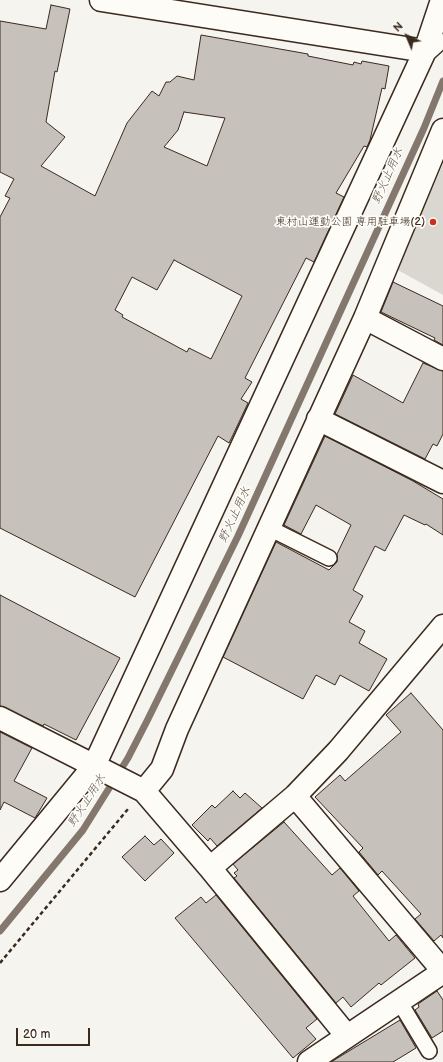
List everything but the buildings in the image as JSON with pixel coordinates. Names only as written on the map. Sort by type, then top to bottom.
[{"type":"street","points":[[101,0],[425,51]]},
{"type":"street","points":[[0,880],[100,769],[425,51],[442,0]]},
{"type":"street","points":[[425,51],[443,34]]},
{"type":"street","points":[[142,790],[162,769],[177,729],[365,318],[443,130]]},
{"type":"street","points":[[365,318],[443,359]]},
{"type":"street","points":[[318,420],[443,482]]},
{"type":"street","points":[[210,868],[295,796],[338,751],[443,626]]},
{"type":"street","points":[[0,718],[142,790],[210,868],[347,1036]]},
{"type":"street","points":[[295,796],[443,971],[309,1062]]},
{"type":"lane","points":[[269,528],[329,558]]},
{"type":"lane","points":[[399,1001],[428,1050]]},
{"type":"path","points":[[0,963],[142,790]]},
{"type":"shaded area","name":"東村山運動公園 専用駐車場(2)","points":[[443,164],[443,295],[396,269]]},
{"type":"waterway","name":"野火止用水","points":[[0,931],[83,830],[128,758],[238,536],[424,128],[443,81]]},
{"type":"place","name":"東村山運動公園 専用駐車場(2)","points":[[433,222]]}]
